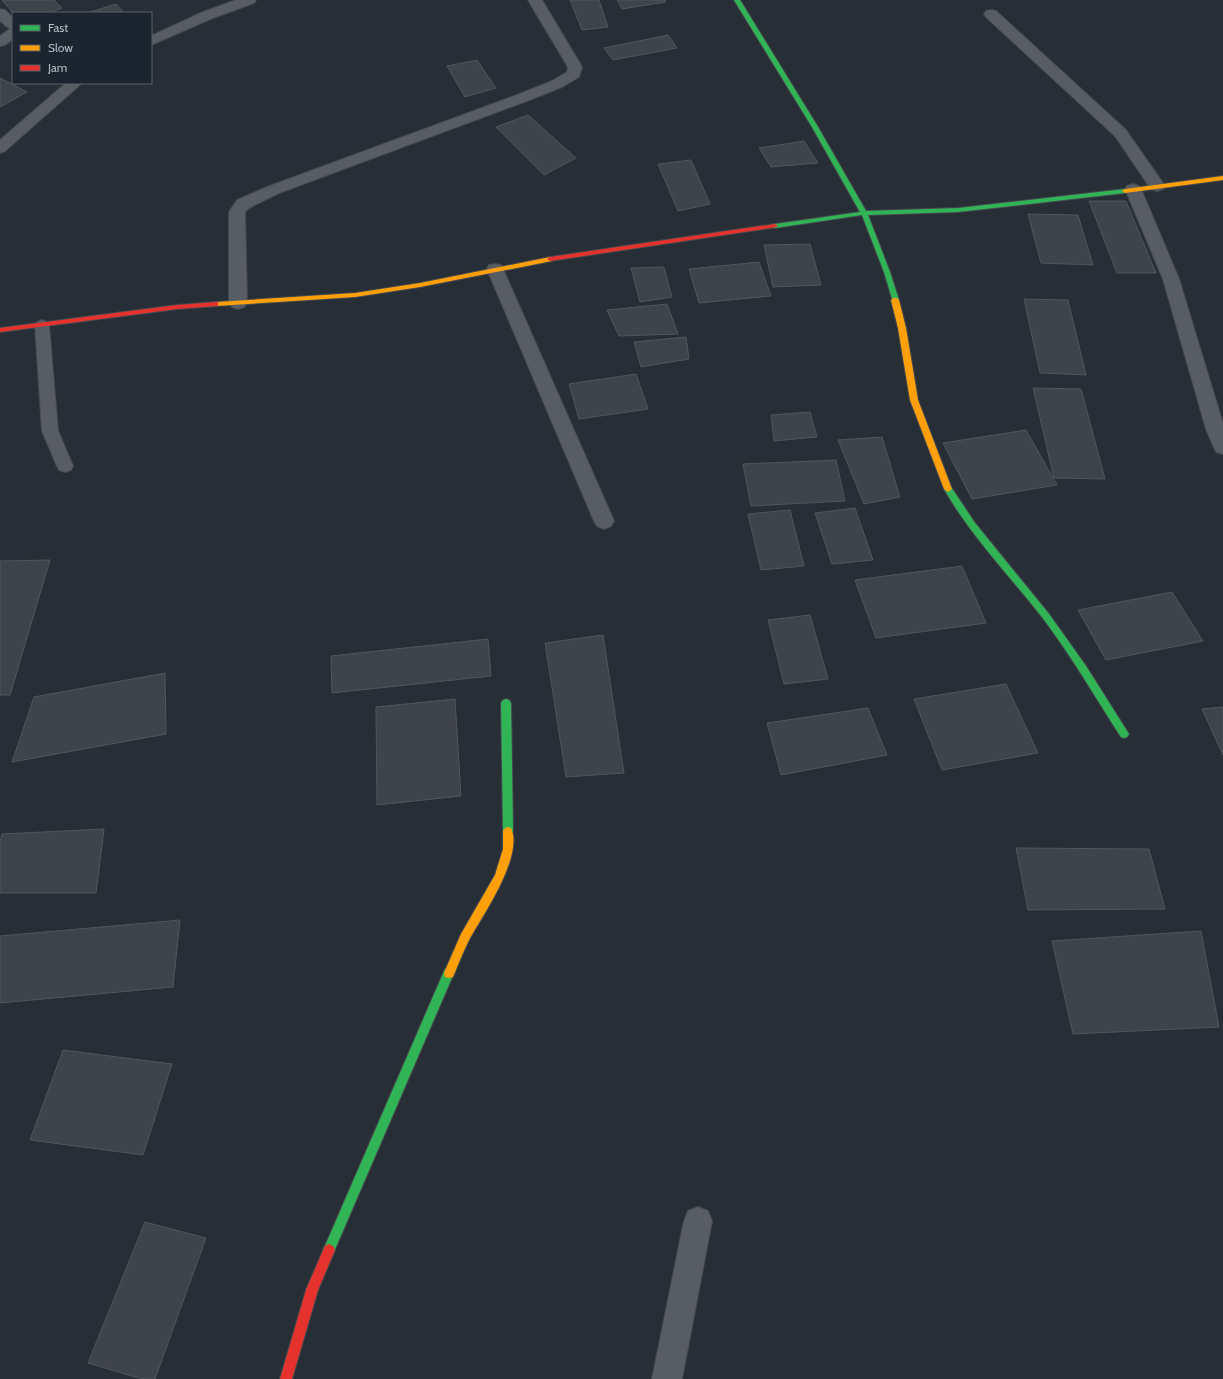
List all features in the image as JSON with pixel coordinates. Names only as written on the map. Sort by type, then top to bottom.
[{"type":"street","points":[[152,41],[208,15],[249,0]]},
{"type":"street","points":[[238,303],[237,212],[244,204],[273,190],[557,84],[574,74],[575,67],[535,0]]},
{"type":"street","points":[[737,0],[811,120],[864,213],[887,272],[902,328],[914,400],[947,487],[972,525],[1046,616],[1083,669],[1124,734]]},
{"type":"street","points":[[0,13],[12,25]]},
{"type":"street","points":[[991,14],[1121,133],[1157,186]]},
{"type":"street","points":[[0,42],[12,34]]},
{"type":"street","points":[[0,148],[74,84]]},
{"type":"street","points":[[0,330],[177,308],[355,295],[420,285],[495,269],[568,256],[864,213],[958,210],[1223,178]]},
{"type":"street","points":[[1133,189],[1171,279],[1215,429],[1223,447]]},
{"type":"street","points":[[495,269],[604,521]]},
{"type":"street","points":[[286,1379],[312,1290],[354,1190],[465,938],[500,877],[508,849],[506,703]]},
{"type":"street","points":[[666,1379],[698,1221]]},
{"type":"lane","points":[[42,325],[50,430],[65,466]]},
{"type":"building","points":[[2,0],[54,0],[62,8],[51,12],[12,12]]},
{"type":"building","points":[[570,0],[599,0],[608,27],[582,30]]},
{"type":"building","points":[[617,0],[665,0],[666,2],[622,9]]},
{"type":"building","points":[[116,4],[123,12],[90,12]]},
{"type":"building","points":[[668,35],[677,48],[613,60],[604,48]]},
{"type":"building","points":[[477,60],[496,88],[465,97],[447,66]]},
{"type":"building","points":[[0,78],[27,92],[0,107]]},
{"type":"building","points":[[528,115],[576,158],[544,175],[496,127]]},
{"type":"building","points":[[804,141],[818,163],[771,167],[759,148]]},
{"type":"building","points":[[691,160],[710,204],[678,211],[658,164]]},
{"type":"building","points":[[1089,201],[1126,201],[1156,273],[1117,273]]},
{"type":"building","points":[[1028,214],[1078,215],[1093,265],[1041,263]]},
{"type":"building","points":[[810,244],[821,285],[773,287],[764,245]]},
{"type":"building","points":[[759,262],[771,296],[699,303],[689,269]]},
{"type":"building","points":[[664,267],[672,297],[640,302],[631,268]]},
{"type":"building","points":[[1024,299],[1068,300],[1086,375],[1040,373]]},
{"type":"building","points":[[667,304],[678,334],[619,336],[607,310]]},
{"type":"building","points":[[686,337],[689,359],[641,367],[634,342]]},
{"type":"building","points":[[636,374],[648,409],[579,419],[569,384]]},
{"type":"building","points":[[1033,388],[1081,389],[1105,479],[1054,478]]},
{"type":"building","points":[[810,412],[817,437],[774,441],[771,415]]},
{"type":"building","points":[[1026,430],[1057,485],[972,499],[943,443]]},
{"type":"building","points":[[882,437],[900,497],[864,504],[838,440]]},
{"type":"building","points":[[836,460],[845,501],[751,506],[743,464]]},
{"type":"building","points":[[855,508],[873,560],[832,564],[815,513]]},
{"type":"building","points":[[790,510],[804,566],[761,570],[748,514]]},
{"type":"building","points":[[50,560],[10,695],[0,695],[0,561]]},
{"type":"building","points":[[962,566],[986,623],[876,638],[855,580]]},
{"type":"building","points":[[1172,592],[1203,641],[1106,660],[1078,610]]},
{"type":"building","points":[[810,615],[828,679],[784,684],[768,620]]},
{"type":"building","points":[[603,635],[624,773],[566,777],[545,643]]},
{"type":"building","points":[[488,639],[491,676],[332,693],[331,656]]},
{"type":"building","points":[[165,673],[166,734],[12,762],[34,697]]},
{"type":"building","points":[[1006,684],[1038,753],[942,770],[914,699]]},
{"type":"building","points":[[455,699],[461,796],[377,805],[376,707]]},
{"type":"building","points":[[1223,707],[1223,755],[1202,709]]},
{"type":"building","points":[[868,708],[887,755],[781,775],[767,723]]},
{"type":"building","points":[[104,829],[96,893],[0,893],[0,842],[2,834]]},
{"type":"building","points":[[1016,848],[1149,849],[1165,909],[1028,910]]},
{"type":"building","points":[[180,920],[173,987],[0,1003],[0,936]]},
{"type":"building","points":[[1201,931],[1219,1027],[1073,1034],[1052,941]]},
{"type":"building","points":[[63,1050],[172,1064],[143,1155],[30,1140]]},
{"type":"building","points":[[145,1222],[206,1238],[155,1379],[142,1379],[88,1363]]},
{"type":"traffic: fast","points":[[737,0],[815,127],[864,213],[887,272],[895,300]]},
{"type":"traffic: fast","points":[[775,226],[864,213],[958,210],[1125,191]]},
{"type":"traffic: fast","points":[[948,489],[972,525],[1046,616],[1083,669],[1124,734]]},
{"type":"traffic: fast","points":[[506,703],[508,831]]},
{"type":"traffic: fast","points":[[329,1250],[449,973]]},
{"type":"traffic: slow","points":[[1125,191],[1223,178]]},
{"type":"traffic: slow","points":[[216,304],[355,295],[420,285],[550,259]]},
{"type":"traffic: slow","points":[[895,300],[902,328],[914,400],[948,489]]},
{"type":"traffic: slow","points":[[449,973],[465,938],[500,877],[508,849],[508,831]]},
{"type":"traffic: jam","points":[[550,259],[775,226]]},
{"type":"traffic: jam","points":[[0,330],[177,307],[216,304]]},
{"type":"traffic: jam","points":[[286,1379],[312,1290],[329,1250]]}]
